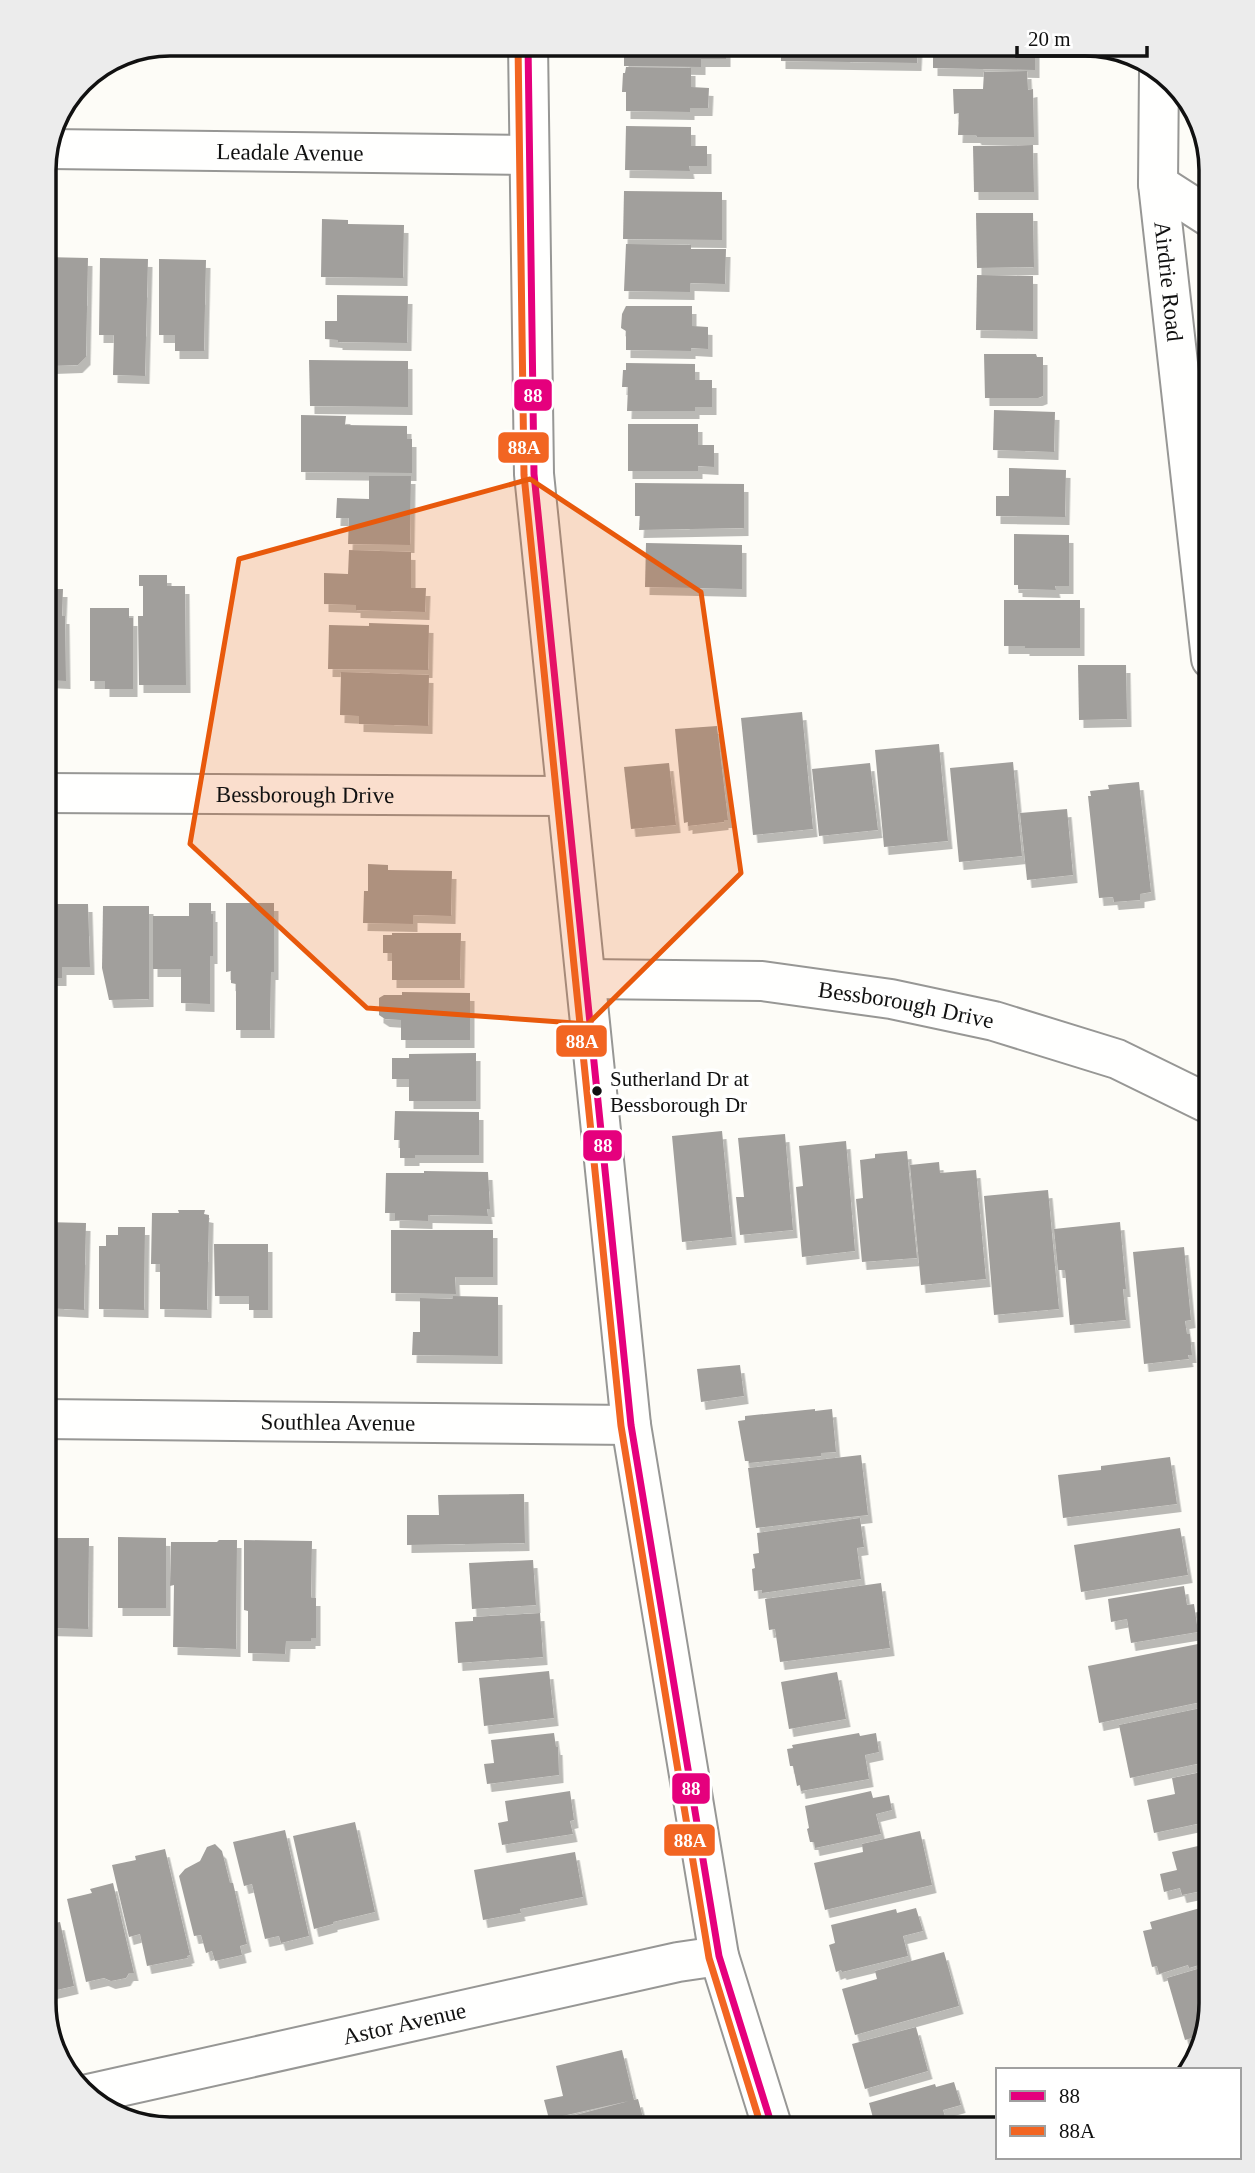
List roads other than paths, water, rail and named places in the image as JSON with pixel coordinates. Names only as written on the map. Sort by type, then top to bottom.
[{"type":"street","points":[[528,56],[534,474],[631,1425],[719,1956],[769,2117]]},
{"type":"street","name":"Airdrie Road","points":[[1159,83],[1158,184],[1199,551]]},
{"type":"street","name":"Leadale Avenue","points":[[58,149],[528,155]]},
{"type":"street","points":[[1158,184],[1199,210]]},
{"type":"street","name":"Bessborough Drive","points":[[56,793],[566,796]]},
{"type":"street","name":"Bessborough Drive","points":[[586,979],[762,981],[891,999],[994,1021],[1117,1059],[1199,1098]]},
{"type":"street","name":"Southlea Avenue","points":[[56,1419],[631,1425]]},
{"type":"street","name":"Astor Avenue","points":[[99,2092],[678,1962],[719,1956]]},
{"type":"place","name":"Sutherland Dr at Bessborough Dr","points":[[597,1091]]}]
